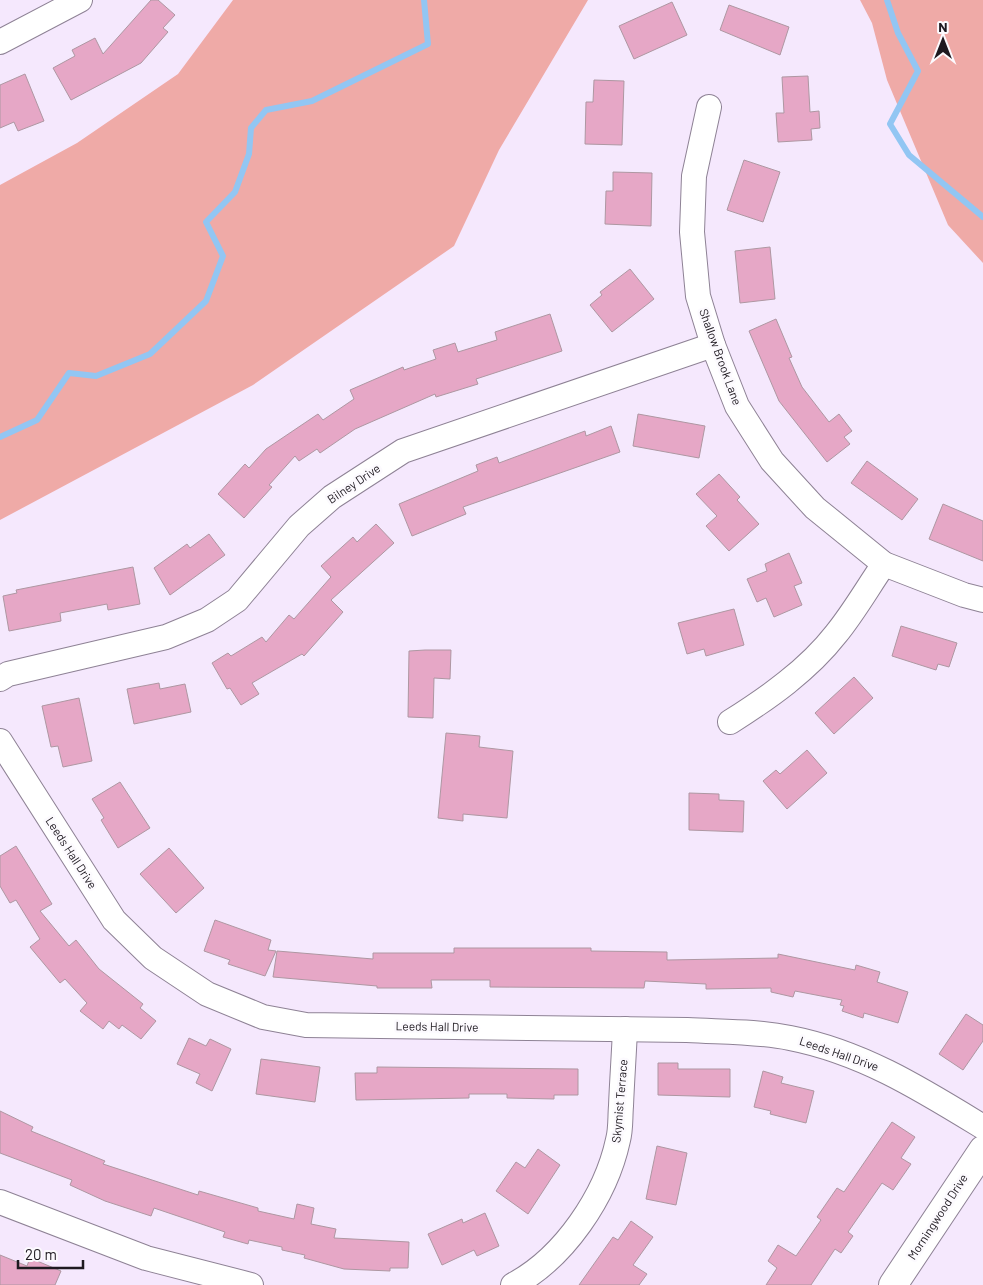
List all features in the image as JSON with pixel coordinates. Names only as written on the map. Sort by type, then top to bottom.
[{"type":"street","points":[[0,42],[80,0]]},
{"type":"street","name":"Shallow Brook Lane","points":[[709,107],[694,176],[692,232],[698,296],[713,345],[737,406],[772,461],[815,508],[884,564],[964,595],[983,600]]},
{"type":"street","name":"Bilney Drive","points":[[0,679],[8,674],[166,637],[207,620],[237,600],[300,526],[332,497],[403,452],[713,345]]},
{"type":"street","points":[[730,722],[760,703],[811,662],[836,634],[884,564]]},
{"type":"street","name":"Leeds Hall Drive","points":[[0,741],[114,920],[153,958],[207,994],[263,1017],[306,1025],[739,1032],[790,1038],[817,1045],[895,1074],[983,1127]]},
{"type":"street","name":"Skymist Terrace","points":[[514,1285],[526,1278],[554,1255],[591,1209],[608,1175],[619,1139],[625,1029]]},
{"type":"street","name":"Morningwood Drive","points":[[894,1285],[983,1150]]},
{"type":"street","points":[[0,1202],[146,1258],[251,1285]]},
{"type":"shaded area","points":[[233,0],[588,0],[499,150],[454,246],[253,385],[0,520],[0,185],[77,143],[178,74]]},
{"type":"shaded area","points":[[860,0],[983,0],[983,263],[948,225],[887,80],[872,23]]},
{"type":"building","points":[[151,0],[158,0],[175,15],[163,28],[168,32],[141,63],[71,100],[53,68],[75,56],[72,50],[95,38],[103,54]]},
{"type":"building","points":[[672,2],[687,35],[634,59],[619,26]]},
{"type":"building","points":[[729,5],[789,27],[780,55],[720,30]]},
{"type":"building","points":[[25,74],[44,121],[18,131],[14,122],[0,128],[0,85]]},
{"type":"building","points":[[808,76],[810,112],[819,111],[820,128],[811,129],[812,140],[778,142],[776,113],[784,113],[782,77]]},
{"type":"building","points":[[594,80],[624,81],[622,145],[585,144],[586,102],[593,102]]},
{"type":"building","points":[[744,160],[780,172],[763,222],[727,210]]},
{"type":"building","points":[[613,172],[652,173],[651,226],[605,224],[606,191],[613,191]]},
{"type":"building","points":[[770,247],[775,299],[740,303],[735,251]]},
{"type":"building","points":[[630,269],[654,299],[612,332],[590,305],[602,295],[600,292]]},
{"type":"building","points":[[550,314],[562,351],[476,379],[478,384],[436,397],[435,394],[355,429],[320,453],[317,449],[299,461],[295,456],[269,485],[272,487],[244,518],[218,494],[245,464],[249,468],[266,449],[318,414],[323,420],[354,399],[350,390],[403,367],[404,370],[436,359],[433,350],[455,343],[458,352],[497,340],[495,332]]},
{"type":"building","points":[[776,319],[792,357],[789,358],[802,387],[829,422],[839,414],[852,431],[844,437],[850,444],[827,462],[779,401],[749,331]]},
{"type":"building","points":[[638,414],[705,426],[699,458],[633,446]]},
{"type":"building","points":[[611,426],[620,452],[463,507],[466,514],[412,536],[399,504],[478,471],[476,465],[497,457],[499,463],[585,431],[586,436]]},
{"type":"building","points":[[867,461],[918,499],[902,520],[851,483]]},
{"type":"building","points":[[719,474],[740,497],[737,500],[759,524],[729,551],[706,526],[717,516],[696,494]]},
{"type":"building","points":[[943,504],[983,521],[983,561],[929,539]]},
{"type":"building","points":[[376,524],[394,543],[331,600],[343,612],[304,656],[302,654],[252,683],[259,694],[241,705],[230,688],[227,689],[212,663],[228,653],[231,656],[262,637],[266,642],[289,615],[294,619],[331,577],[321,566],[353,537],[357,542]]},
{"type":"building","points":[[209,534],[225,555],[170,595],[154,568],[187,544],[190,548]]},
{"type":"building","points":[[789,553],[802,583],[794,586],[802,605],[774,617],[766,598],[757,602],[747,579],[767,571],[765,564]]},
{"type":"building","points":[[133,567],[140,604],[108,610],[107,604],[60,613],[61,621],[9,631],[3,596],[17,593],[16,590]]},
{"type":"building","points":[[734,609],[744,645],[706,656],[704,649],[687,654],[678,623]]},
{"type":"building","points":[[901,626],[957,643],[949,667],[938,664],[936,670],[892,656]]},
{"type":"building","points":[[451,650],[450,679],[434,678],[433,718],[408,717],[409,651]]},
{"type":"building","points":[[854,677],[873,698],[834,734],[815,713]]},
{"type":"building","points":[[159,683],[160,689],[185,684],[191,712],[134,724],[127,689]]},
{"type":"building","points":[[79,698],[92,761],[63,767],[58,746],[51,747],[42,706]]},
{"type":"building","points":[[446,733],[480,736],[479,747],[513,751],[507,818],[463,814],[463,821],[438,818]]},
{"type":"building","points":[[807,750],[827,773],[787,809],[763,781],[776,770],[780,774]]},
{"type":"building","points":[[120,782],[150,828],[118,848],[101,820],[104,818],[92,799]]},
{"type":"building","points":[[689,793],[719,794],[719,800],[744,801],[743,832],[689,830]]},
{"type":"building","points":[[16,846],[52,904],[40,911],[69,946],[76,940],[99,969],[143,1004],[140,1008],[156,1021],[141,1039],[122,1025],[119,1029],[109,1021],[103,1029],[80,1011],[87,1003],[65,979],[60,983],[30,947],[40,939],[16,900],[10,903],[0,886],[0,856]]},
{"type":"building","points":[[169,848],[204,888],[176,913],[140,874]]},
{"type":"building","points":[[215,920],[271,940],[268,950],[276,951],[265,976],[228,964],[230,960],[204,951]]},
{"type":"building","points":[[454,948],[591,948],[591,951],[667,952],[667,960],[778,958],[778,954],[855,970],[856,965],[880,972],[877,982],[908,992],[898,1023],[864,1013],[863,1018],[842,1011],[844,1006],[840,1005],[842,1000],[795,991],[793,997],[771,992],[771,988],[706,989],[706,984],[645,981],[644,988],[490,987],[490,980],[431,980],[432,988],[377,988],[377,986],[273,977],[277,951],[373,959],[373,953],[454,953]]},
{"type":"building","points":[[966,1014],[983,1025],[983,1041],[963,1070],[939,1054]]},
{"type":"building","points":[[189,1038],[206,1046],[210,1039],[231,1049],[212,1091],[196,1083],[200,1074],[177,1064]]},
{"type":"building","points":[[261,1059],[320,1067],[315,1102],[256,1094]]},
{"type":"building","points":[[658,1063],[678,1063],[678,1069],[730,1069],[730,1097],[658,1095]]},
{"type":"building","points":[[377,1067],[578,1069],[578,1095],[554,1095],[554,1099],[507,1098],[507,1094],[469,1094],[469,1098],[356,1100],[355,1073],[377,1073]]},
{"type":"building","points":[[763,1071],[783,1077],[781,1083],[814,1091],[806,1123],[770,1114],[771,1111],[754,1107]]},
{"type":"building","points":[[0,1111],[33,1127],[31,1131],[105,1161],[103,1164],[198,1195],[199,1191],[258,1208],[258,1211],[294,1219],[297,1204],[314,1208],[311,1224],[336,1229],[334,1238],[409,1242],[408,1268],[390,1268],[390,1271],[344,1269],[304,1258],[305,1255],[282,1250],[282,1247],[249,1240],[248,1244],[223,1237],[225,1232],[154,1208],[151,1216],[105,1201],[70,1185],[72,1180],[0,1153]]},
{"type":"building","points":[[892,1122],[915,1137],[901,1158],[911,1164],[893,1190],[882,1183],[848,1232],[853,1236],[841,1253],[835,1249],[811,1285],[766,1285],[777,1268],[768,1261],[778,1245],[796,1256],[821,1220],[817,1217],[837,1188],[844,1192]]},
{"type":"building","points":[[657,1146],[687,1153],[676,1205],[646,1199]]},
{"type":"building","points":[[538,1149],[560,1165],[528,1214],[496,1191],[516,1162],[525,1168]]},
{"type":"building","points":[[485,1213],[499,1246],[477,1256],[474,1250],[442,1265],[428,1234],[462,1219],[463,1223]]},
{"type":"building","points":[[631,1221],[653,1237],[633,1265],[647,1274],[639,1285],[579,1285],[613,1237],[618,1240]]},
{"type":"building","points":[[0,1255],[27,1266],[30,1258],[61,1271],[55,1285],[0,1285]]},
{"type":"waterway","points":[[0,437],[37,420],[69,373],[96,376],[150,354],[206,301],[223,256],[206,222],[235,192],[249,154],[251,128],[266,110],[312,101],[428,44],[424,0]]},
{"type":"waterway","points":[[887,0],[898,33],[918,71],[890,124],[909,155],[983,217]]}]
